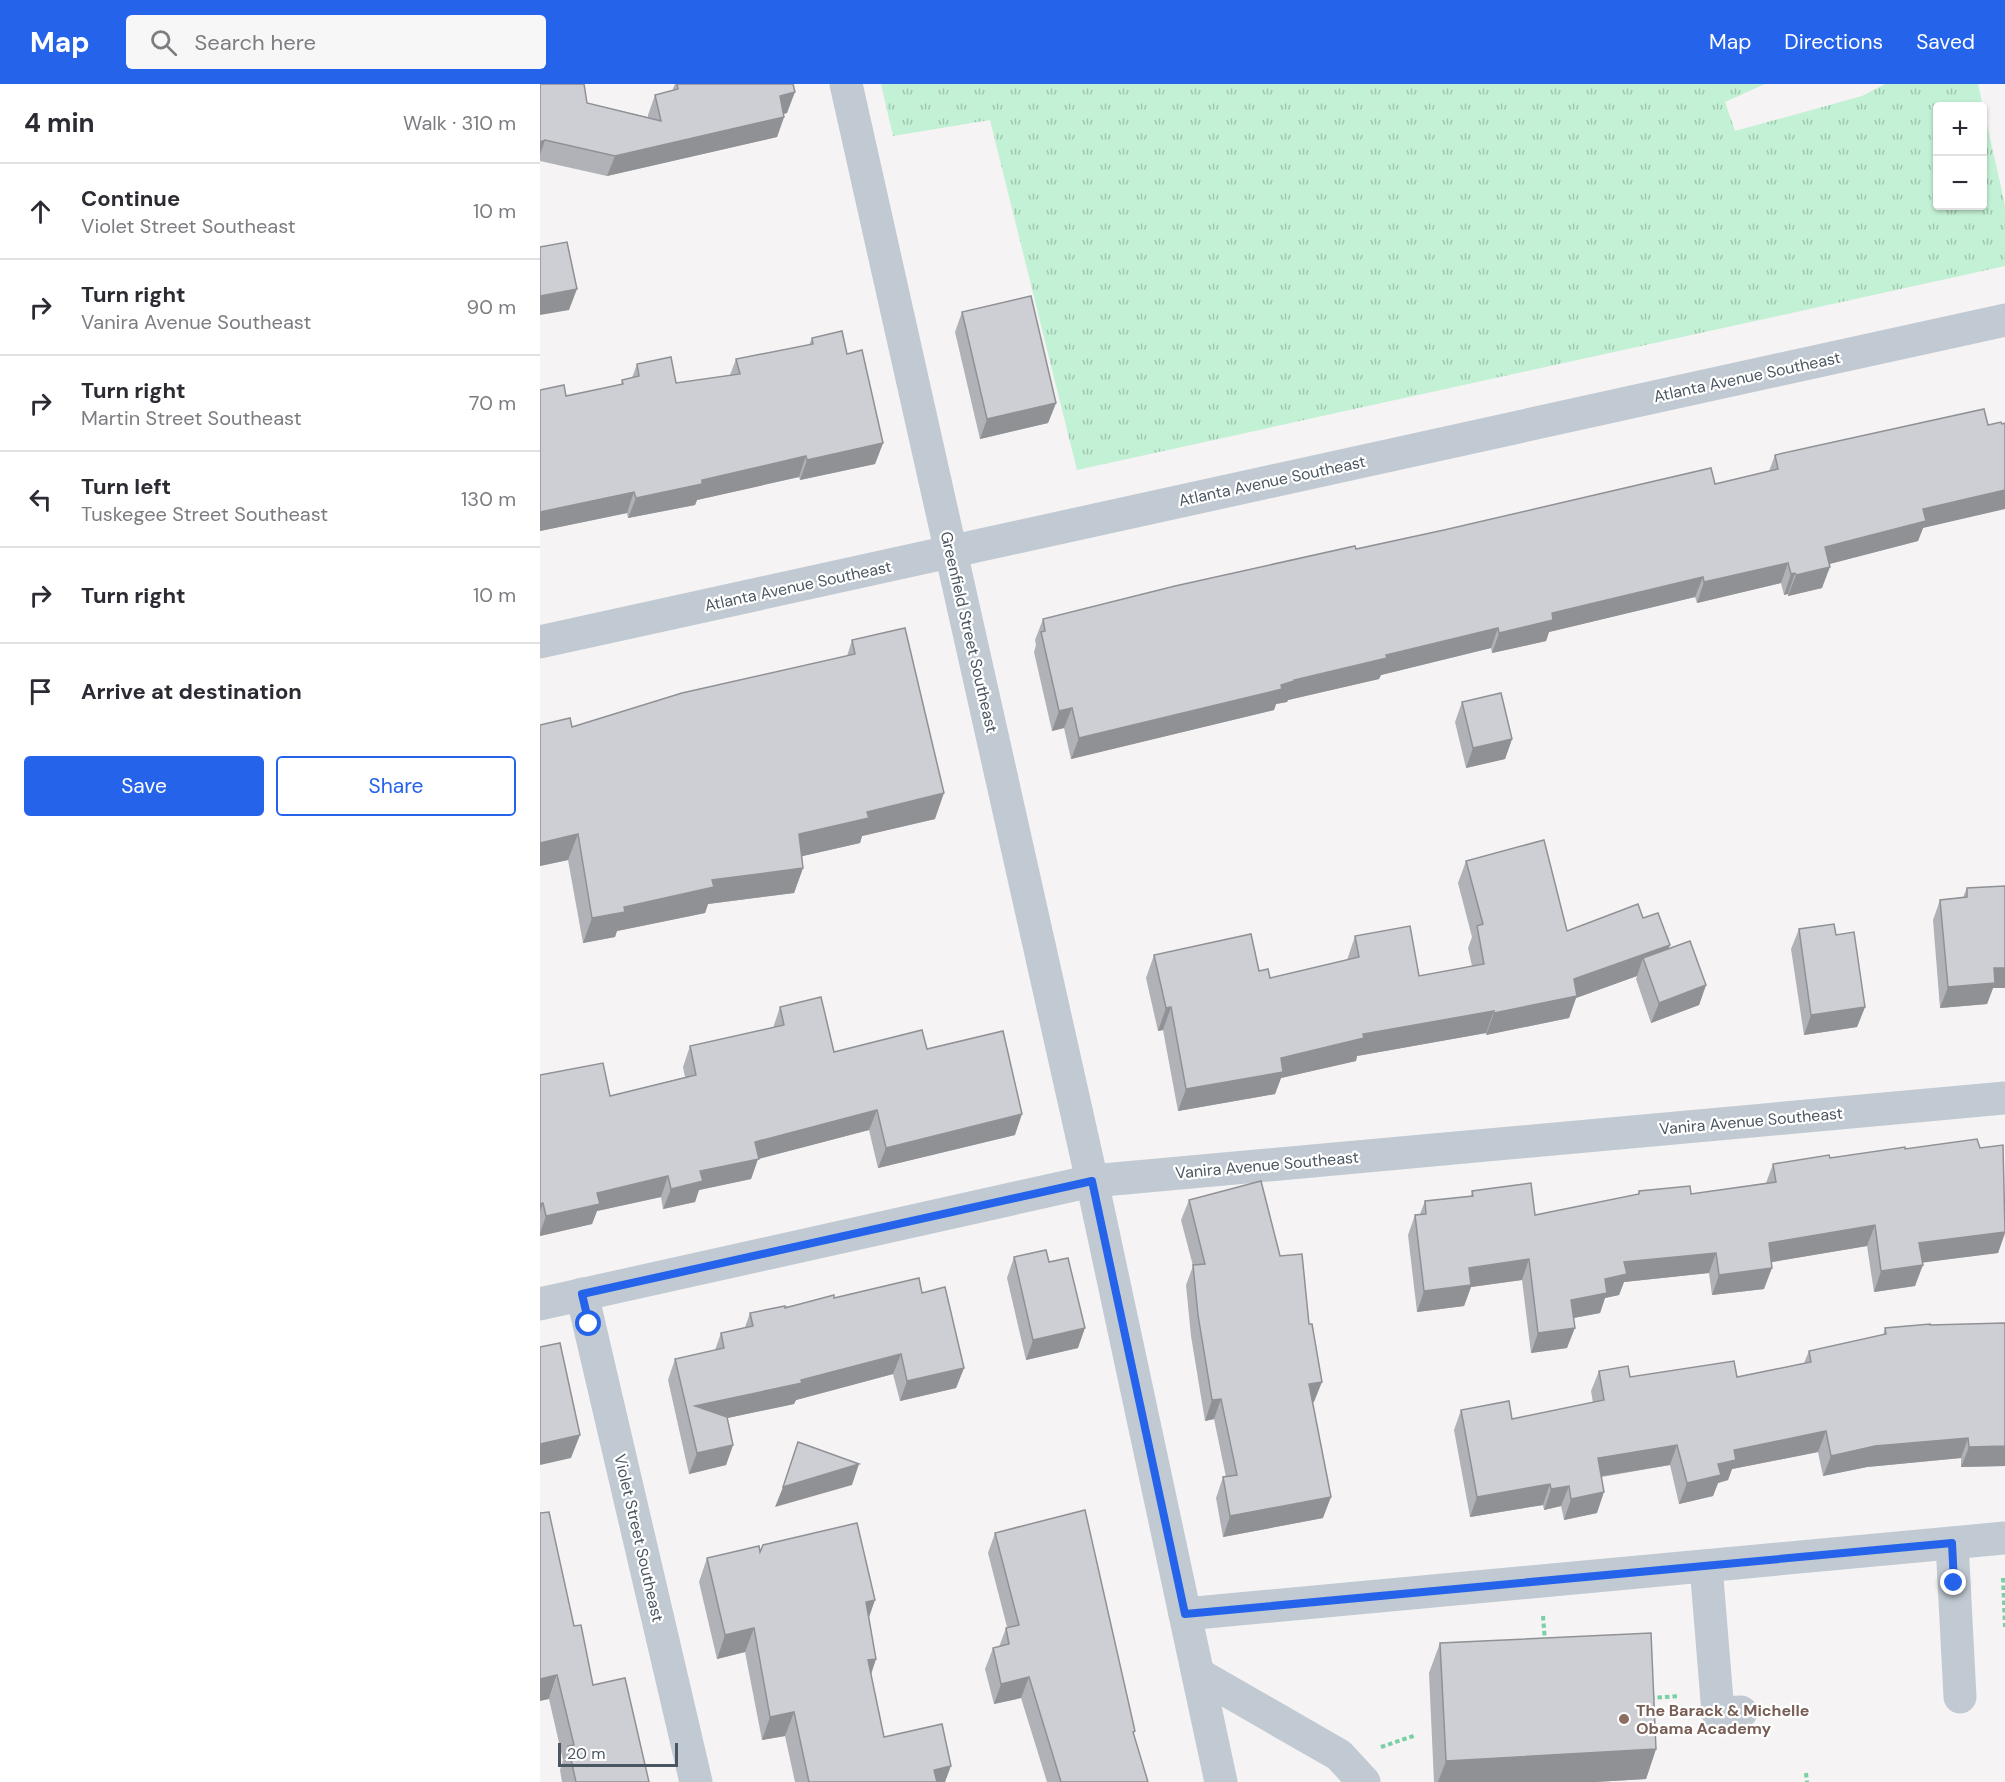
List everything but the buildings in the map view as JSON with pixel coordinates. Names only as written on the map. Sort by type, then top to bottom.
[{"type":"street","name":"Greenfield Street Southeast","points":[[846,84],[1092,1181],[1221,1782]]},
{"type":"street","name":"Atlanta Avenue Southeast","points":[[540,642],[2005,320]]},
{"type":"street","name":"Vanira Avenue Southeast","points":[[540,1304],[1092,1181],[2005,1098]]},
{"type":"street","name":"Violet Street Southeast","points":[[582,1294],[696,1782]]},
{"type":"street","points":[[1185,1614],[2005,1538]]},
{"type":"street","points":[[1952,1543],[1960,1696]]},
{"type":"street","points":[[1706,1566],[1718,1713],[1741,1712]]},
{"type":"street","points":[[1198,1674],[1339,1755],[1364,1782]]},
{"type":"path","points":[[2002,1578],[2005,1627]]},
{"type":"path","points":[[1543,1616],[1545,1648]]},
{"type":"path","points":[[1378,1748],[1416,1735]]},
{"type":"path","points":[[1806,1773],[1807,1782]]},
{"type":"green space","points":[[881,84],[1765,84],[1725,102],[1735,131],[1862,96],[1885,84],[1978,84],[1982,102],[1933,102],[1933,210],[1987,210],[1987,124],[2005,205],[2005,266],[1077,470],[990,120],[893,136]]},
{"type":"place","name":"The Barack & Michelle Obama Academy","points":[[1624,1719]]},
{"type":"route","points":[[589,1324],[582,1294],[1092,1181],[1185,1614],[1952,1543],[1954,1583]]}]
